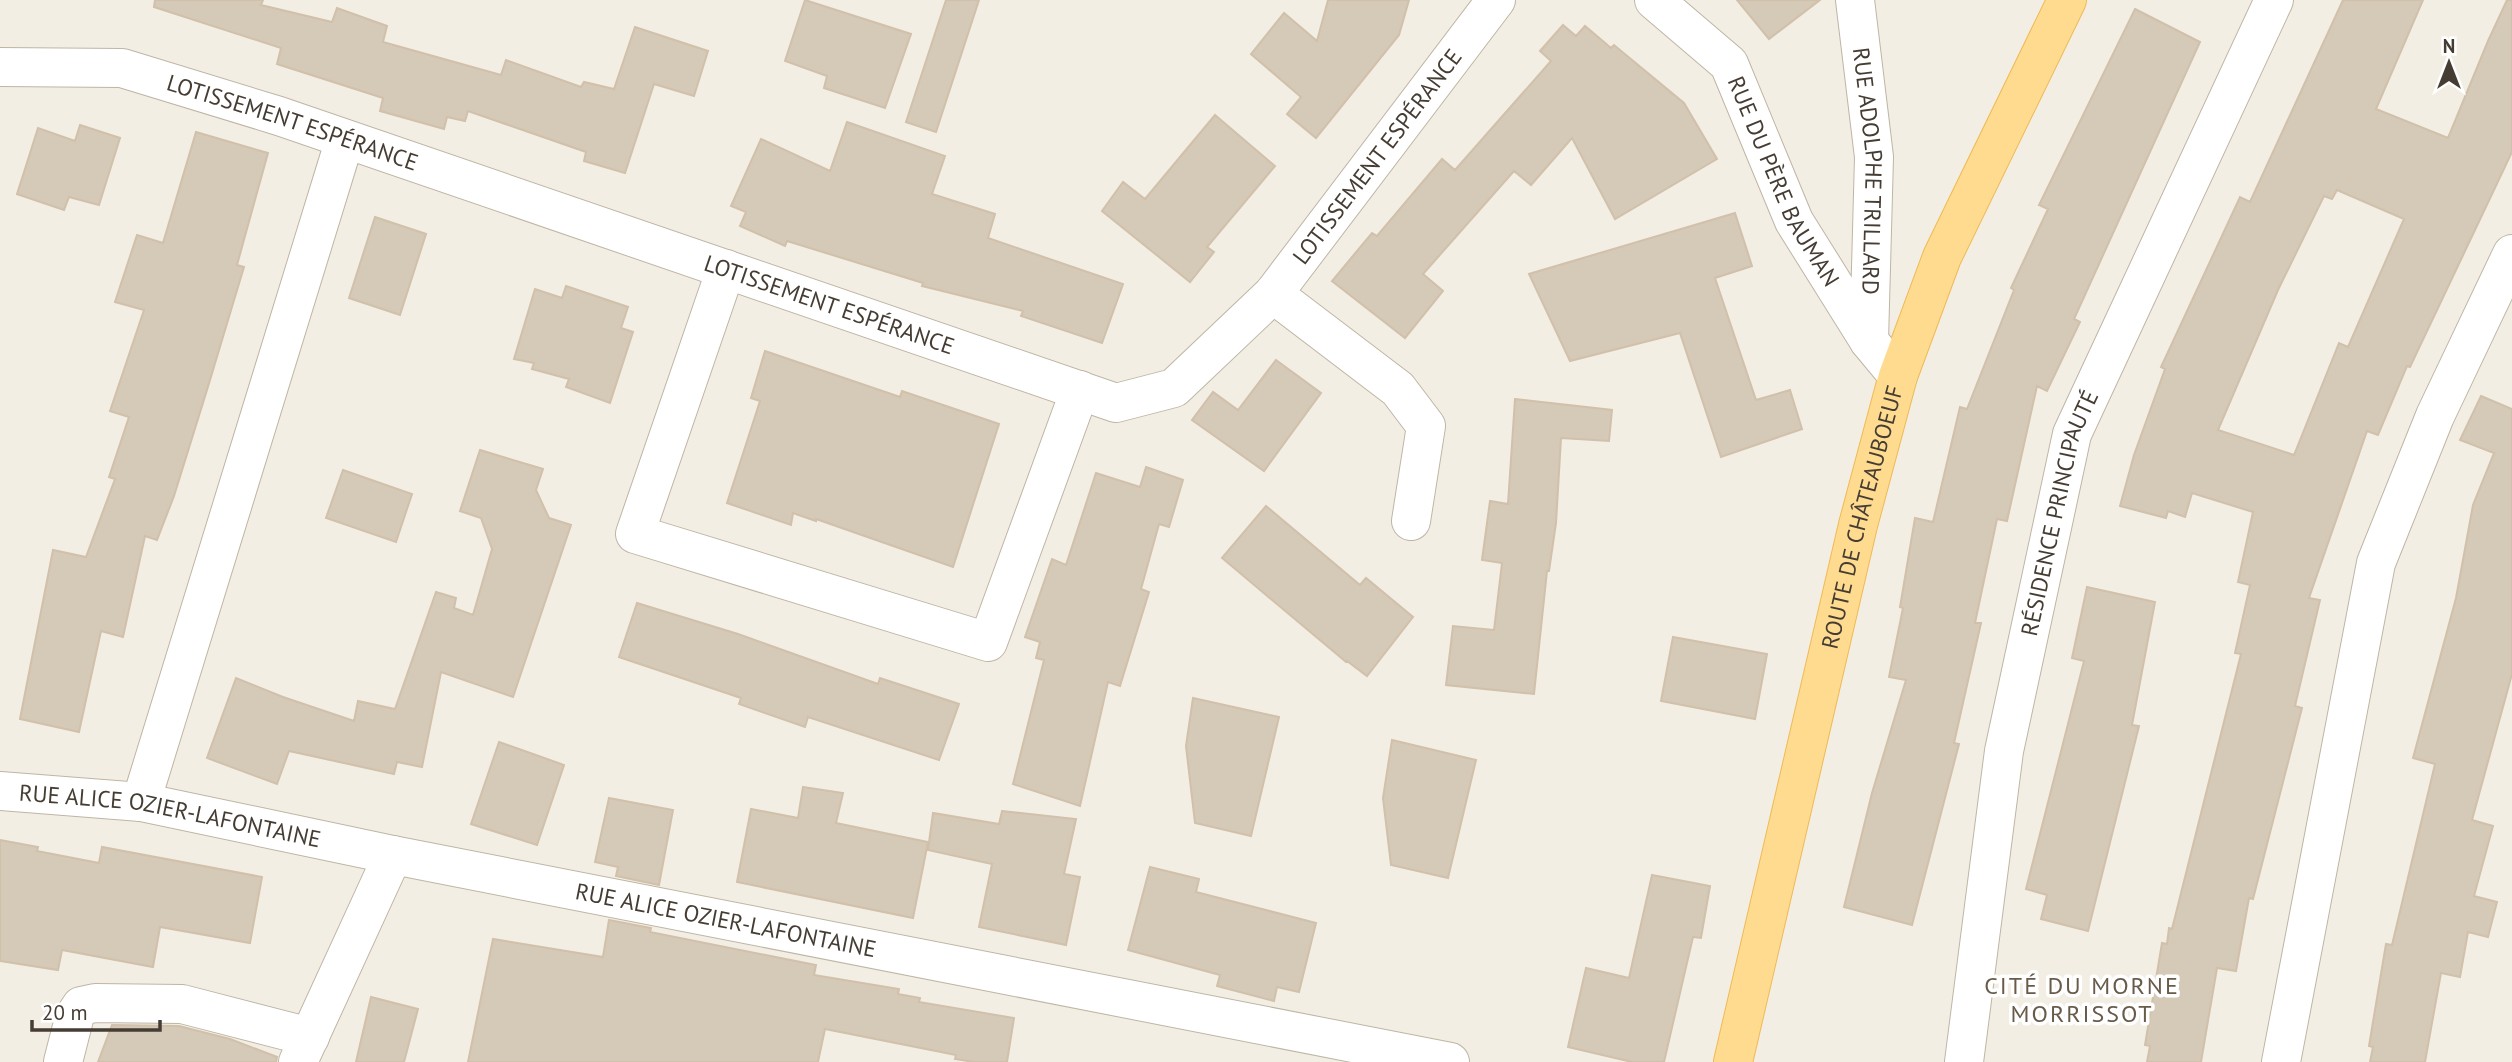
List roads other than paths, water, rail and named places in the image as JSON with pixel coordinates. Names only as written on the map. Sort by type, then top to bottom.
[{"type":"main road","name":"ROUTE DE CHÂTEAUBOEUF","points":[[1733,1062],[1858,525],[1898,376],[1942,257],[2067,0]]},
{"type":"street","name":"LOTISSEMENT ESPÉRANCE","points":[[0,67],[122,68],[345,139],[1116,403],[1174,388],[1273,294],[1496,0]]},
{"type":"street","name":"RUE DU PÈRE BAUMAN","points":[[1654,0],[1729,64],[1794,221],[1869,341],[1898,376]]},
{"type":"street","name":"RUE ADOLPHE TRILLARD","points":[[1855,0],[1874,157],[1869,341]]},
{"type":"street","name":"RÉSIDENCE PRINCIPAUTÉ","points":[[1964,1062],[2004,751],[2072,434],[2274,0]]},
{"type":"street","points":[[141,802],[345,139]]},
{"type":"street","points":[[2281,1062],[2376,563],[2435,416],[2512,254]]},
{"type":"street","points":[[726,269],[635,534],[988,642],[1080,390]]},
{"type":"street","points":[[1273,294],[1398,389],[1426,426],[1411,521]]},
{"type":"street","name":"RUE ALICE OZIER-LAFONTAINE","points":[[0,791],[141,802],[393,855],[1450,1062]]},
{"type":"street","points":[[63,1062],[75,1015],[81,1006],[95,1003],[182,1004],[304,1049],[393,855]]},
{"type":"district","name":"CITÉ DU MORNE MORRISSOT","points":[[2082,1000]]}]
